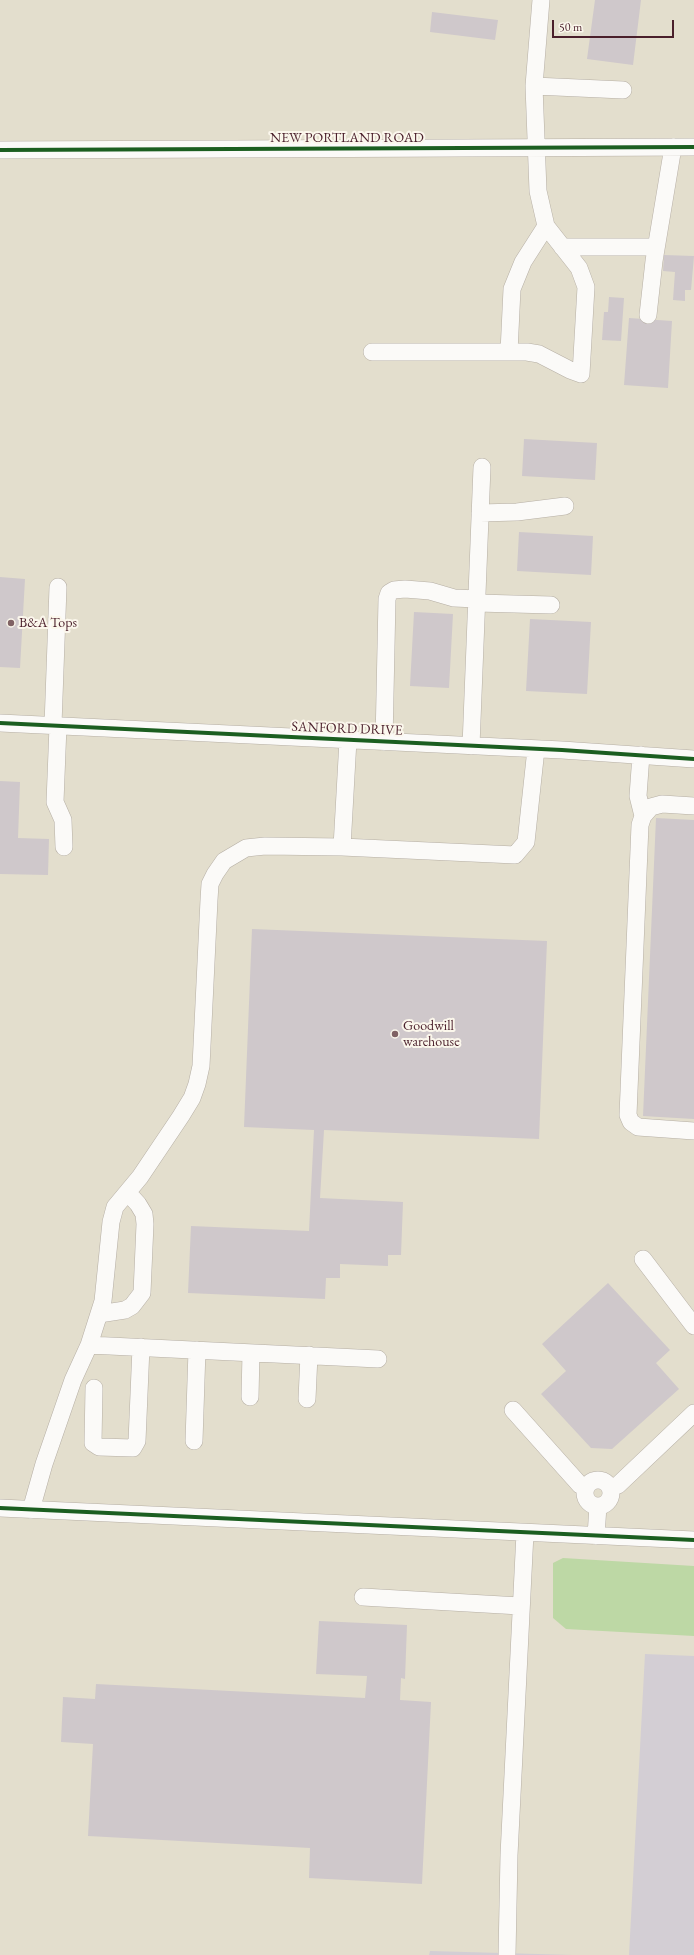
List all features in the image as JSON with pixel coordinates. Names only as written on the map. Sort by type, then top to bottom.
[{"type":"street","points":[[372,352],[509,352],[539,354],[570,370],[582,374],[586,287],[579,268],[546,226],[538,191],[535,148],[534,86],[541,0]]},
{"type":"street","points":[[534,86],[623,90]]},
{"type":"street","points":[[648,315],[656,247],[673,147]]},
{"type":"street","name":"NEW PORTLAND ROAD","points":[[0,150],[694,147]]},
{"type":"street","points":[[509,352],[512,289],[523,262],[546,226]]},
{"type":"street","points":[[562,247],[656,247]]},
{"type":"street","points":[[471,746],[482,467]]},
{"type":"street","points":[[480,513],[517,512],[564,506]]},
{"type":"street","points":[[58,587],[55,802],[63,820],[64,847]]},
{"type":"street","points":[[384,742],[387,599],[389,593],[394,590],[405,589],[477,601],[551,605]]},
{"type":"street","name":"SANFORD DRIVE","points":[[0,723],[536,749],[694,759]]},
{"type":"street","points":[[342,847],[348,740]]},
{"type":"street","points":[[31,1510],[44,1464],[72,1380],[89,1345],[103,1301],[111,1222],[115,1208],[128,1193],[181,1116],[192,1098],[197,1084],[201,1066],[210,884],[215,874],[224,862],[246,848],[266,846],[342,847],[515,855],[526,842],[536,749]]},
{"type":"street","points":[[641,755],[638,796],[642,816],[640,825],[628,1115],[631,1122],[638,1127],[694,1130]]},
{"type":"street","points":[[642,816],[651,807],[662,804],[694,806]]},
{"type":"street","points":[[99,1314],[125,1310],[132,1306],[142,1293],[146,1224],[141,1209],[128,1193]]},
{"type":"street","points":[[643,1259],[694,1326]]},
{"type":"street","points":[[89,1345],[378,1359]]},
{"type":"street","points":[[94,1388],[93,1443],[99,1447],[132,1448],[136,1441],[141,1347]]},
{"type":"street","points":[[194,1441],[197,1350]]},
{"type":"street","points":[[250,1397],[251,1353]]},
{"type":"street","points":[[307,1399],[309,1355]]},
{"type":"street","points":[[513,1410],[580,1484],[586,1488]]},
{"type":"street","points":[[610,1488],[618,1485],[694,1414]]},
{"type":"street","points":[[597,1480],[605,1482],[610,1488],[610,1500],[604,1505],[598,1506],[588,1501],[585,1493],[586,1488],[593,1482],[597,1480]]},
{"type":"street","points":[[596,1536],[598,1506]]},
{"type":"street","points":[[0,1508],[694,1540]]},
{"type":"street","points":[[507,1955],[509,1855],[520,1606],[525,1533]]},
{"type":"street","points":[[364,1597],[520,1606]]},
{"type":"shaded area","points":[[645,1654],[694,1656],[694,1955],[629,1955]]},
{"type":"shaded area","points":[[430,1951],[573,1955],[429,1955]]},
{"type":"green space","points":[[563,1558],[694,1566],[694,1636],[566,1629],[553,1618],[553,1563]]},
{"type":"building","points":[[595,0],[641,0],[633,65],[587,59]]},
{"type":"building","points":[[432,12],[498,20],[495,40],[430,32]]},
{"type":"building","points":[[664,255],[694,256],[691,290],[685,290],[685,301],[673,300],[675,272],[663,271]]},
{"type":"building","points":[[609,297],[624,298],[621,341],[602,340],[604,312],[608,312]]},
{"type":"building","points":[[629,318],[672,321],[668,388],[624,385]]},
{"type":"building","points":[[524,439],[597,443],[595,480],[522,476]]},
{"type":"building","points":[[519,532],[593,536],[591,575],[517,571]]},
{"type":"building","name":"B&A Tops","points":[[0,577],[25,579],[20,668],[0,667]]},
{"type":"building","points":[[414,612],[453,614],[449,688],[410,686]]},
{"type":"building","points":[[530,619],[591,622],[587,694],[526,691]]},
{"type":"building","points":[[0,781],[20,782],[18,838],[49,839],[48,875],[0,874]]},
{"type":"building","points":[[656,818],[694,820],[694,1119],[643,1116]]},
{"type":"building","name":"Goodwill warehouse","points":[[252,929],[547,941],[539,1139],[324,1130],[320,1198],[403,1202],[401,1255],[388,1255],[388,1266],[340,1264],[340,1278],[326,1278],[325,1299],[188,1293],[191,1226],[309,1231],[314,1130],[244,1127]]},
{"type":"building","points":[[608,1283],[670,1350],[656,1363],[679,1389],[612,1449],[591,1448],[541,1394],[566,1371],[542,1344]]},
{"type":"building","points":[[319,1621],[407,1625],[405,1679],[401,1678],[400,1700],[431,1702],[422,1884],[309,1878],[310,1848],[88,1836],[93,1744],[61,1742],[63,1697],[95,1699],[96,1684],[365,1698],[367,1676],[316,1674]]},
{"type":"cycle path","points":[[0,150],[694,147]]},
{"type":"cycle path","points":[[0,723],[562,750],[694,759]]},
{"type":"cycle path","points":[[0,1508],[694,1540]]},
{"type":"place","name":"B&A Tops","points":[[11,623]]},
{"type":"place","name":"Goodwill warehouse","points":[[395,1034]]}]
